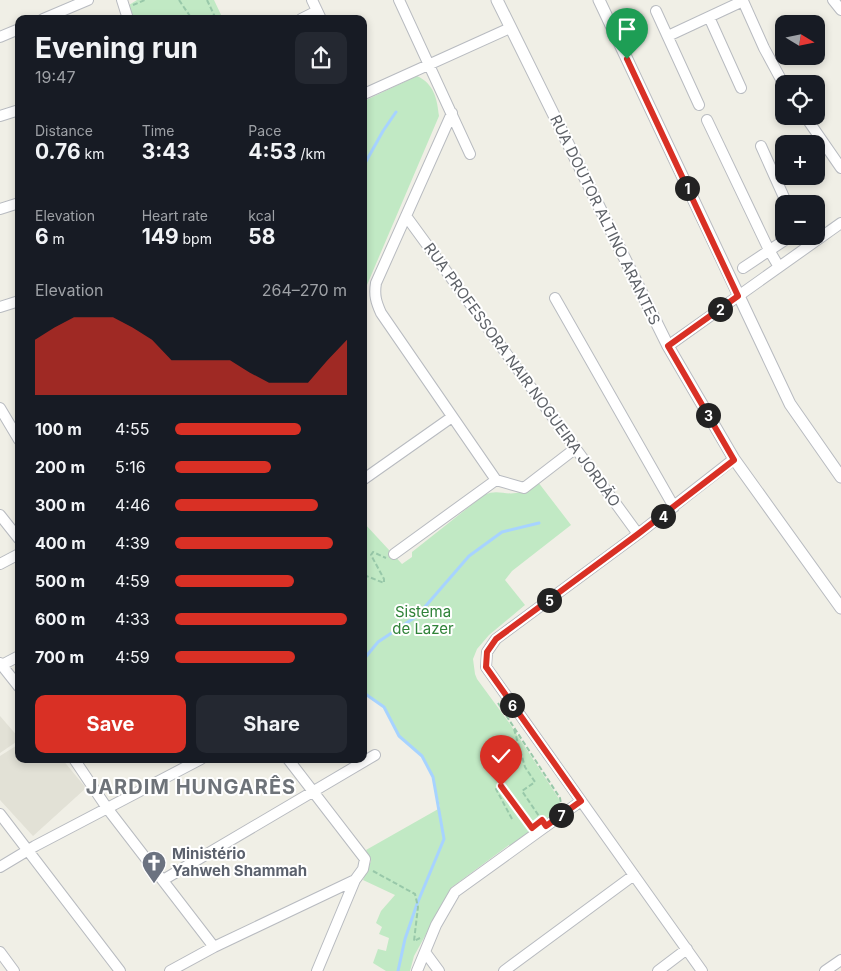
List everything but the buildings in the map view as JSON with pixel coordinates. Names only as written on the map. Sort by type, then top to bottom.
[{"type":"street","points":[[52,15],[88,0]]},
{"type":"street","points":[[122,0],[127,15]]},
{"type":"street","points":[[312,0],[319,15]]},
{"type":"street","points":[[399,0],[470,154]]},
{"type":"street","name":"RUA DOUTOR ALTINO ARANTES","points":[[497,0],[668,346],[734,460],[841,608]]},
{"type":"street","points":[[599,0],[790,404],[841,476]]},
{"type":"street","points":[[834,0],[841,10]]},
{"type":"street","points":[[668,36],[743,1],[777,75]]},
{"type":"street","points":[[656,11],[699,105]]},
{"type":"street","points":[[709,17],[741,88]]},
{"type":"street","points":[[367,93],[510,28]]},
{"type":"street","points":[[0,37],[15,31]]},
{"type":"street","points":[[0,116],[15,111]]},
{"type":"street","points":[[452,113],[376,283],[376,302],[381,313],[496,480],[524,488],[576,448]]},
{"type":"street","points":[[707,120],[769,250],[779,267]]},
{"type":"street","points":[[811,125],[841,168]]},
{"type":"street","points":[[761,146],[782,195]]},
{"type":"street","points":[[0,209],[15,205]]},
{"type":"street","name":"RUA PROFESSORA NAIR NOGUEIRA JORDÃO","points":[[406,216],[638,534]]},
{"type":"street","points":[[668,346],[841,223]]},
{"type":"street","points":[[743,268],[777,245]]},
{"type":"street","points":[[555,298],[674,507]]},
{"type":"street","points":[[0,307],[15,302]]},
{"type":"street","points":[[0,408],[15,433]]},
{"type":"street","points":[[367,477],[452,417]]},
{"type":"street","points":[[702,971],[486,667],[487,652],[496,639],[734,460]]},
{"type":"street","points":[[390,556],[496,480]]},
{"type":"street","points":[[0,515],[15,534]]},
{"type":"street","points":[[0,564],[15,556]]},
{"type":"street","points":[[15,658],[1,665],[15,682]]},
{"type":"street","points":[[367,761],[376,756]]},
{"type":"street","points":[[77,763],[107,808],[214,947]]},
{"type":"street","points":[[0,867],[28,849],[193,763]]},
{"type":"street","points":[[291,763],[365,859],[364,866],[354,880],[317,971]]},
{"type":"street","points":[[163,880],[364,763]]},
{"type":"street","points":[[417,971],[439,920],[455,892],[544,823],[581,801]]},
{"type":"street","points":[[0,814],[120,971]]},
{"type":"street","points":[[504,971],[634,875]]},
{"type":"street","points":[[170,971],[214,947],[354,880]]},
{"type":"street","points":[[658,971],[687,949]]},
{"type":"street","points":[[0,952],[14,971]]},
{"type":"street","points":[[425,952],[439,971]]},
{"type":"street","points":[[825,971],[841,960]]},
{"type":"path","points":[[179,0],[189,15]]},
{"type":"path","points":[[207,0],[214,15]]},
{"type":"path","points":[[367,576],[384,583],[384,579],[371,555],[373,552],[390,556]]},
{"type":"path","points":[[512,819],[496,789],[501,786],[532,828],[544,823],[522,791],[535,782],[525,767],[512,725],[560,798],[561,808]]},
{"type":"path","points":[[528,800],[534,797]]},
{"type":"path","points":[[364,866],[415,894],[418,907],[414,941],[419,940],[423,932]]},
{"type":"shaded area","points":[[0,716],[15,733],[15,743],[0,753]]},
{"type":"shaded area","points":[[15,747],[15,763],[65,763],[86,788],[33,836],[0,800],[0,756]]},
{"type":"green space","points":[[137,0],[214,0],[221,15],[131,15],[129,5]]},
{"type":"green space","points":[[417,76],[423,79],[434,92],[439,116],[367,285],[367,100]]},
{"type":"green space","name":"Sistema de Lazer","points":[[538,482],[571,525],[512,571],[505,580],[525,605],[489,635],[477,649],[473,659],[477,679],[510,724],[559,799],[560,806],[556,812],[533,830],[511,846],[509,845],[452,887],[414,956],[410,971],[386,971],[373,963],[378,949],[386,951],[389,938],[379,934],[382,927],[376,923],[381,911],[395,895],[363,880],[371,861],[366,850],[440,808],[433,777],[422,756],[399,736],[384,707],[367,695],[367,526],[402,564],[412,557],[412,552],[484,495],[493,492],[512,493],[528,489]]},
{"type":"waterway","points":[[367,160],[396,112]]},
{"type":"waterway","points":[[367,655],[378,642],[417,616],[469,556],[502,532],[539,523]]},
{"type":"waterway","points":[[367,695],[384,707],[399,736],[422,756],[433,777],[444,839],[417,904],[405,939],[398,971]]},
{"type":"place","name":"Ministério Yahweh Shammah","points":[[154,884]]},
{"type":"district","name":"JARDIM HUNGARÊS","points":[[191,787]]},
{"type":"route","points":[[501,786],[532,828],[542,820],[546,826],[581,801],[486,667],[487,652],[496,639],[734,460],[668,346],[738,296],[627,59]]}]
